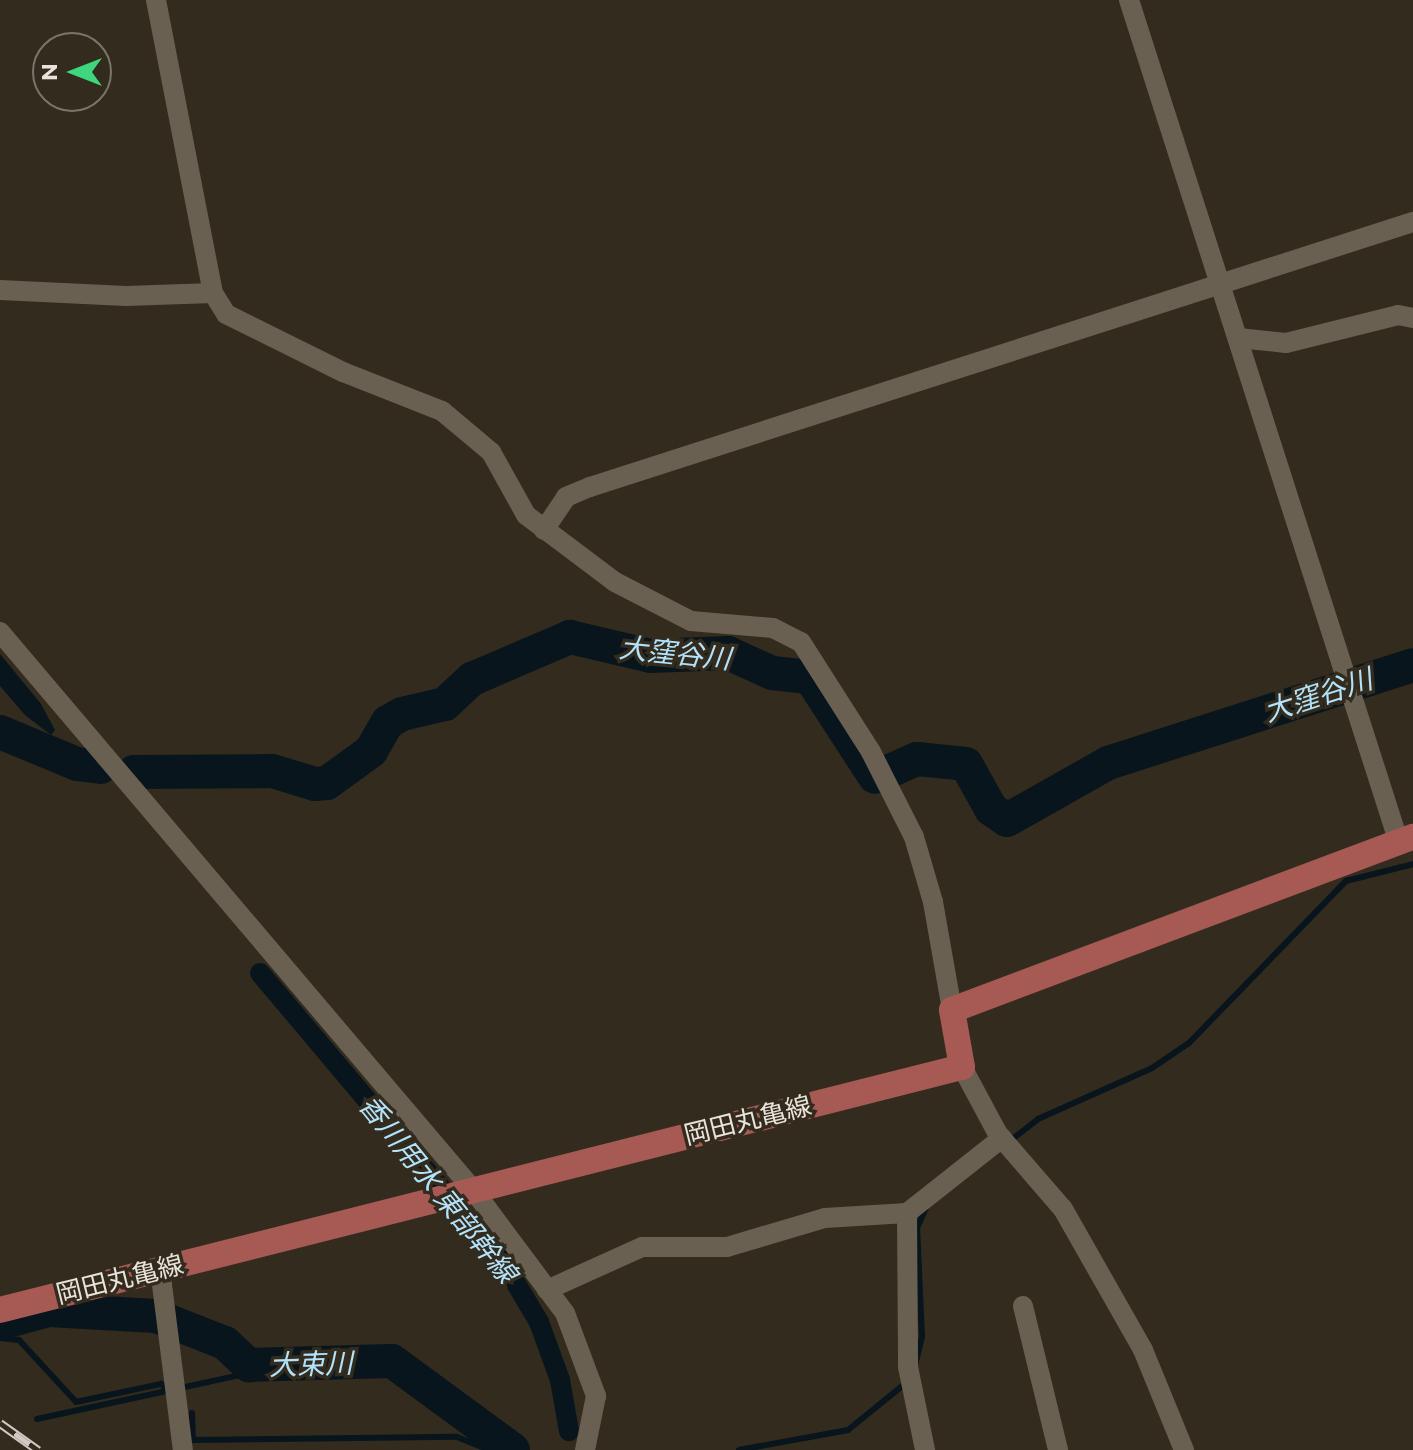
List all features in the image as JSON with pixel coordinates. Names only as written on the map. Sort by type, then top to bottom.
[{"type":"main road","points":[[962,1067],[952,1010],[1406,840]]},
{"type":"main road","name":"岡田丸亀線","points":[[0,1310],[962,1067]]},
{"type":"street","points":[[156,0],[213,293],[239,324],[442,411],[491,452],[526,515],[615,582],[691,621],[773,628],[801,642],[871,752],[914,837],[931,889],[952,1010]]},
{"type":"street","points":[[1129,0],[1349,686],[1406,840]]},
{"type":"street","points":[[544,530],[566,497],[590,487],[1413,222]]},
{"type":"street","points":[[0,290],[126,296],[213,293]]},
{"type":"street","points":[[1238,338],[1286,343],[1398,315],[1413,318]]},
{"type":"street","points":[[0,632],[468,1192],[565,1313],[596,1396],[585,1450]]},
{"type":"street","points":[[962,1067],[1006,1142],[1056,1198],[1143,1350],[1184,1450]]},
{"type":"street","points":[[547,1290],[642,1247],[727,1247],[825,1218],[907,1213],[1006,1142]]},
{"type":"street","points":[[907,1213],[910,1375],[925,1450]]},
{"type":"street","points":[[160,1269],[183,1450]]},
{"type":"street","points":[[1023,1306],[1058,1450]]},
{"type":"shaded area","points":[[0,654],[41,704],[55,730],[51,735],[25,715],[0,686]]},
{"type":"waterway","name":"大窪谷川","points":[[134,772],[272,771],[315,784],[327,783],[371,751],[388,722],[402,714],[445,704],[472,679],[570,637],[651,656],[728,653],[772,673],[810,677],[875,777]]},
{"type":"waterway","name":"大窪谷川","points":[[892,770],[917,759],[966,764],[991,809],[1007,820],[1108,763],[1413,665]]},
{"type":"waterway","name":"大窪谷川","points":[[0,732],[77,764],[101,767]]},
{"type":"waterway","points":[[1010,1141],[1038,1119],[1152,1068],[1189,1043],[1346,881],[1413,864]]},
{"type":"waterway","name":"香川用水 東部幹線","points":[[260,973],[502,1260],[539,1322],[560,1380],[569,1431]]},
{"type":"waterway","points":[[915,1365],[922,1337],[917,1228],[926,1208]]},
{"type":"waterway","name":"大束川","points":[[0,1323],[49,1310],[156,1316],[225,1343],[249,1365],[392,1361],[513,1450]]},
{"type":"waterway","points":[[0,1338],[19,1340],[76,1402],[161,1384],[169,1390]]},
{"type":"waterway","points":[[37,1419],[249,1373],[371,1365],[402,1372],[496,1438]]},
{"type":"waterway","points":[[739,1450],[848,1430],[907,1382]]},
{"type":"waterway","points":[[192,1413],[193,1440],[457,1437],[489,1450]]},
{"type":"railway","points":[[0,1423],[38,1450]]}]
